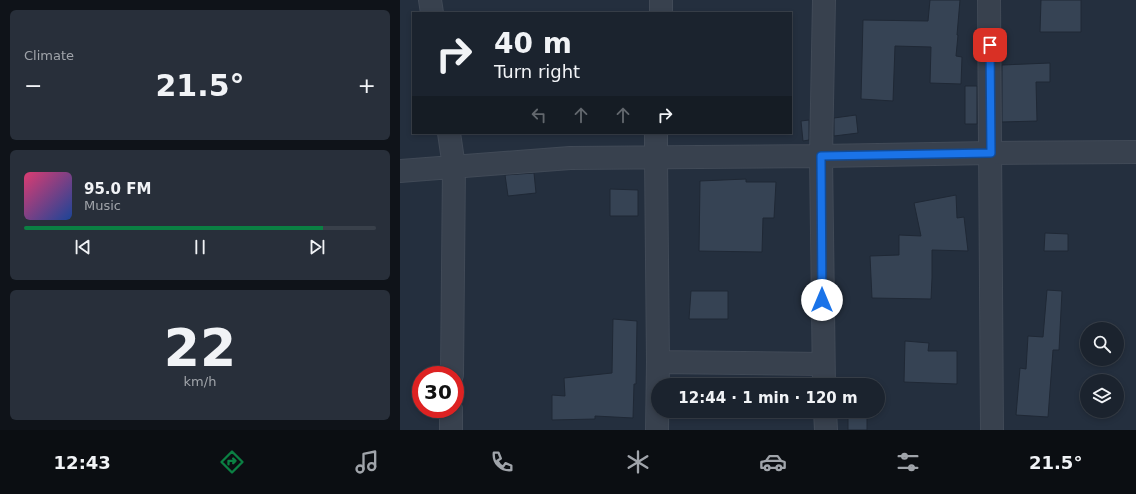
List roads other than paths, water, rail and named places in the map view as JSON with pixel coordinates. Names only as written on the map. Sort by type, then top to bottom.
[{"type":"street","points":[[430,0],[432,12]]},
{"type":"street","points":[[661,0],[661,12]]},
{"type":"street","points":[[824,0],[821,156],[824,378]]},
{"type":"street","points":[[989,0],[992,430]]},
{"type":"street","points":[[449,134],[454,167],[452,366]]},
{"type":"street","points":[[656,134],[658,362],[657,430]]},
{"type":"street","points":[[400,171],[570,158],[1136,152]]},
{"type":"street","points":[[658,362],[823,364]]},
{"type":"street","points":[[451,418],[451,430]]},
{"type":"street","points":[[825,418],[826,430]]}]
